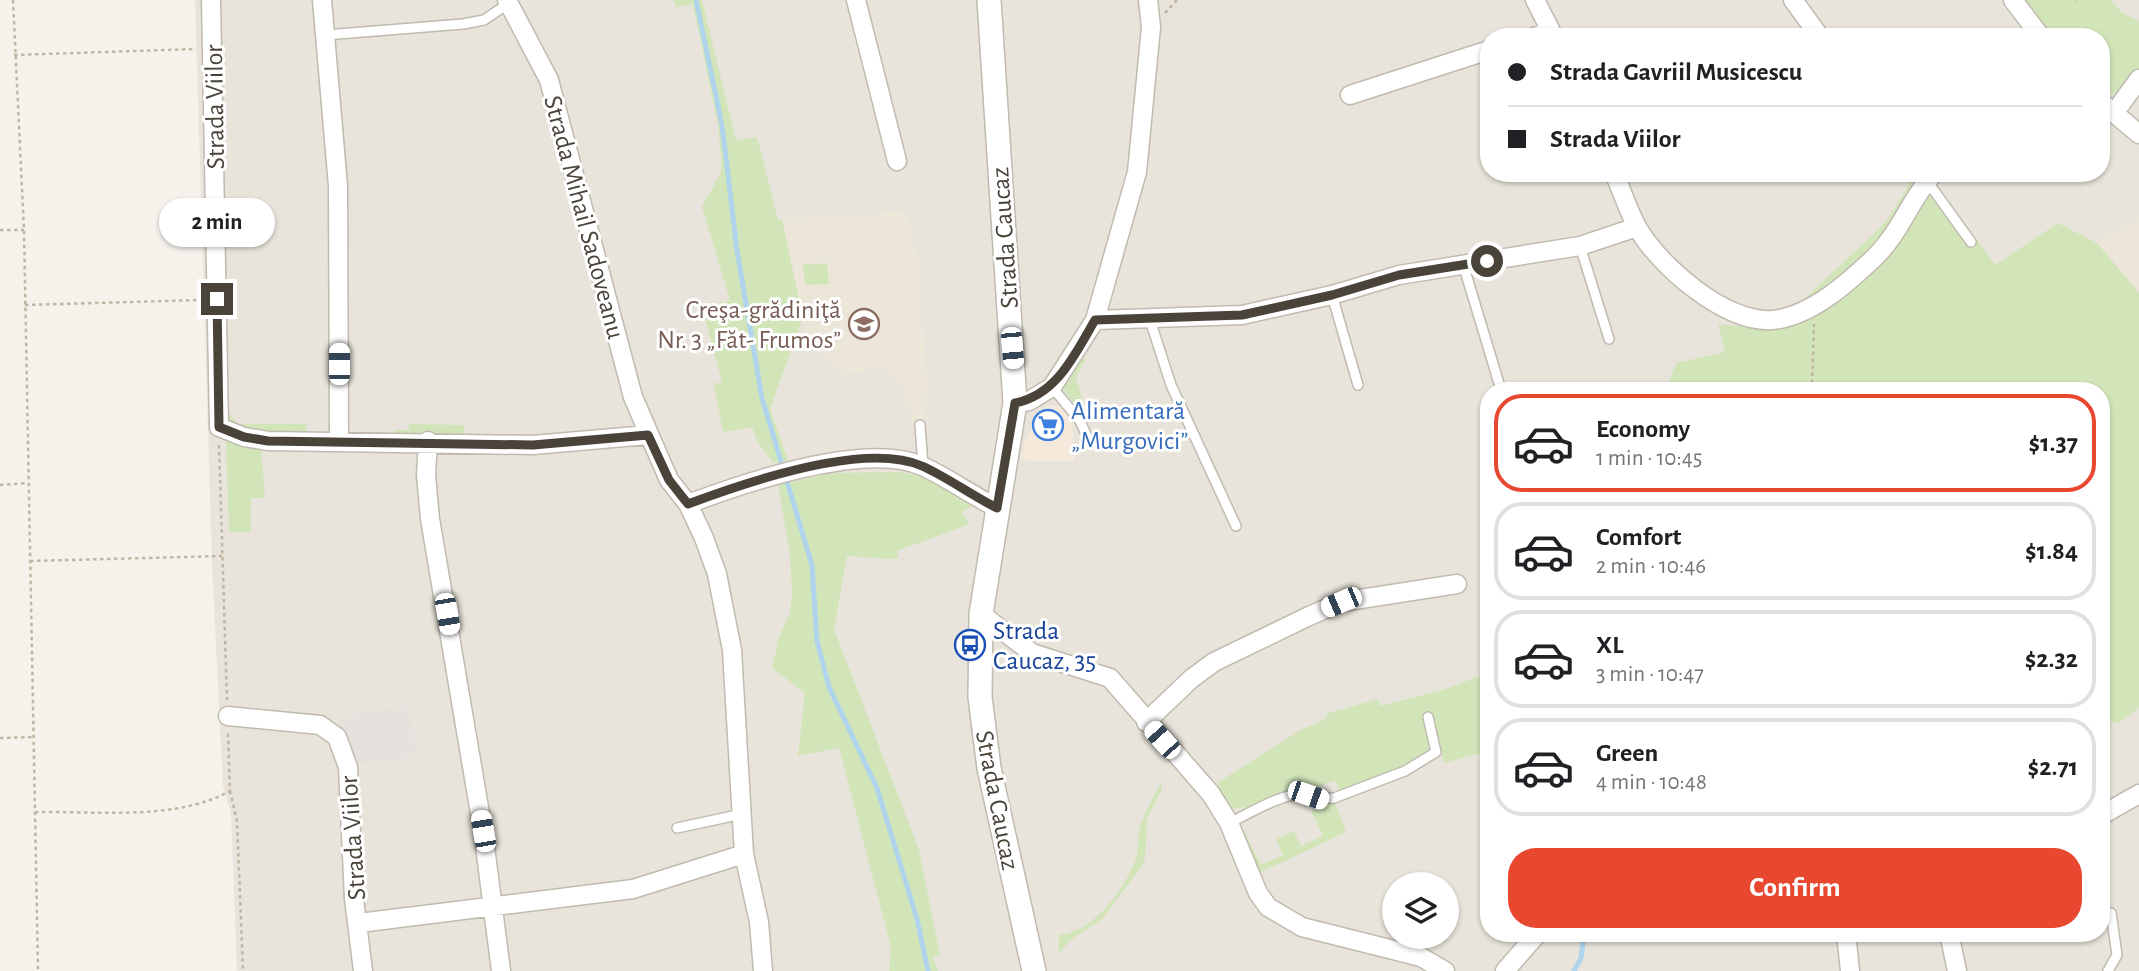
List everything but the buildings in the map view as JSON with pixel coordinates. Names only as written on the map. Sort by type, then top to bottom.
[{"type":"street","name":"Strada Viilor","points":[[211,0],[219,427]]},
{"type":"street","points":[[322,0],[338,186],[339,440]]},
{"type":"street","points":[[856,0],[897,161]]},
{"type":"street","name":"Strada Caucaz","points":[[989,0],[1015,403],[981,614],[979,666],[982,725],[1034,971]]},
{"type":"street","points":[[1015,403],[1041,395],[1052,387],[1095,320],[1137,172],[1143,138],[1151,27],[1148,0]]},
{"type":"street","points":[[1535,0],[1550,28]]},
{"type":"street","points":[[1793,0],[1813,28]]},
{"type":"street","points":[[2013,0],[2034,28]]},
{"type":"street","name":"Strada Mihail Sadoveanu","points":[[508,2],[549,80],[633,397],[669,480],[688,504],[717,574],[728,624],[744,854],[759,922],[763,971]]},
{"type":"street","points":[[1350,95],[1480,53]]},
{"type":"street","points":[[2110,106],[2139,79]]},
{"type":"street","points":[[2110,108],[2139,134]]},
{"type":"street","points":[[1618,182],[1637,227],[1670,267],[1711,300],[1730,310],[1774,320],[1805,309],[1843,284],[1884,247],[1904,222],[1925,182]]},
{"type":"street","points":[[1095,320],[1242,315],[1332,295],[1399,275],[1580,246],[1637,227]]},
{"type":"street","points":[[219,427],[244,437],[268,441],[561,444],[648,435]]},
{"type":"street","points":[[428,442],[426,475],[430,519],[494,907],[501,971]]},
{"type":"street","points":[[688,504],[793,471],[857,459],[890,459],[923,466],[997,508]]},
{"type":"street","points":[[1146,722],[1191,679],[1214,662],[1307,617],[1341,602],[1457,584]]},
{"type":"street","points":[[981,614],[1032,653],[1110,678],[1211,794],[1229,823],[1258,893],[1268,907],[1282,917],[1312,930],[1421,957],[1445,971]]},
{"type":"street","name":"Strada Viilor","points":[[228,716],[306,722],[320,725],[337,737],[348,767],[354,900],[363,971]]},
{"type":"street","points":[[2110,810],[2139,794]]},
{"type":"street","points":[[359,923],[633,889],[744,854]]},
{"type":"street","points":[[1505,971],[1530,942]]},
{"type":"street","points":[[1847,942],[1850,971]]},
{"type":"street","points":[[1951,942],[1956,971]]},
{"type":"lane","name":"Strada Mihail Sadoveanu","points":[[325,35],[463,24],[484,20],[508,2]]},
{"type":"lane","points":[[1932,182],[1971,242]]},
{"type":"lane","points":[[1580,246],[1609,339]]},
{"type":"lane","points":[[1463,264],[1499,382]]},
{"type":"lane","points":[[1332,295],[1358,385]]},
{"type":"lane","points":[[1150,320],[1171,385],[1236,526]]},
{"type":"lane","points":[[1052,387],[1080,421],[1090,443]]},
{"type":"lane","points":[[920,425],[923,466]]},
{"type":"lane","points":[[1229,823],[1289,797],[1300,794],[1322,800],[1334,798],[1405,771],[1436,752],[1429,717]]},
{"type":"lane","points":[[677,828],[742,814]]},
{"type":"lane","points":[[2108,971],[2117,955],[2111,913]]},
{"type":"path","points":[[13,0],[24,230],[38,971]]},
{"type":"path","points":[[14,55],[213,48]]},
{"type":"path","points":[[0,230],[24,230]]},
{"type":"path","points":[[25,305],[217,299]]},
{"type":"path","points":[[1805,309],[1814,324],[1812,382]]},
{"type":"path","points":[[219,427],[230,791],[237,821],[243,971]]},
{"type":"path","points":[[0,485],[29,483]]},
{"type":"path","points":[[30,561],[222,556]]},
{"type":"path","points":[[0,738],[34,737]]},
{"type":"path","points":[[35,812],[185,809],[211,802],[230,791]]},
{"type":"shaded area","points":[[195,0],[2139,0],[2139,971],[237,971],[231,812],[223,787],[212,565]]},
{"type":"shaded area","name":"Creşa-grădiniţă Nr. 3 „Făt- Frumos”","points":[[906,211],[919,264],[926,382],[925,423],[914,427],[902,389],[887,368],[840,374],[806,335],[782,220]]},
{"type":"shaded area","points":[[2139,218],[2139,293],[2097,243]]},
{"type":"shaded area","points":[[1047,405],[1060,407],[1072,420],[1075,461],[1026,461],[1020,458],[1027,436]]},
{"type":"shaded area","points":[[409,705],[417,756],[356,765],[337,717]]},
{"type":"green space","points":[[674,0],[702,0],[736,140],[757,137],[778,220],[782,220],[803,317],[770,409],[788,460],[773,463],[757,441],[752,427],[723,432],[714,384],[722,382],[705,318],[710,307],[730,300],[702,207],[721,172],[718,126],[693,4],[676,7]]},
{"type":"green space","points":[[2024,0],[2111,0],[2122,13],[2139,21],[2139,67],[2134,79],[2125,88],[2110,94],[2110,28],[2044,28]]},
{"type":"green space","points":[[1908,182],[1921,182],[1966,244],[1976,238],[1995,265],[2058,223],[2097,243],[2139,293],[2139,708],[2117,724],[2110,720],[2110,382],[1669,382],[1676,363],[1725,352],[1718,325],[1777,327],[1777,311],[1803,300],[1884,224],[1909,185]]},
{"type":"green space","points":[[827,263],[829,284],[805,285],[803,265]]},
{"type":"green space","points":[[1087,358],[1076,377],[1089,423],[1060,385],[1076,360]]},
{"type":"green space","points":[[225,407],[237,424],[306,424],[307,437],[266,437],[226,423]]},
{"type":"green space","points":[[409,424],[464,425],[464,434],[488,437],[396,436],[394,430],[409,430]]},
{"type":"green space","points":[[226,439],[261,449],[265,498],[251,498],[251,532],[229,532]]},
{"type":"green space","points":[[899,472],[924,477],[972,506],[962,512],[970,524],[897,551],[899,557],[890,559],[847,556],[834,629],[919,850],[940,955],[933,957],[938,971],[889,971],[891,947],[839,748],[798,756],[805,693],[772,668],[779,637],[790,613],[792,596],[790,555],[778,485],[832,473]]},
{"type":"green space","points":[[1480,676],[1480,753],[1444,763],[1430,713],[1422,716],[1430,748],[1411,763],[1340,792],[1335,780],[1313,789],[1309,783],[1249,807],[1232,809],[1217,783],[1299,731],[1327,718],[1326,714],[1378,699],[1380,706],[1446,689]]},
{"type":"green space","points":[[1161,782],[1162,789],[1147,819],[1145,859],[1139,870],[1101,920],[1069,941],[1059,954],[1059,935],[1083,927],[1094,919],[1122,887],[1136,859],[1142,821]]},
{"type":"green space","points":[[1335,802],[1346,832],[1255,875],[1237,829],[1242,827],[1261,865],[1283,855],[1276,839],[1294,831],[1301,846],[1323,836],[1311,811]]},
{"type":"waterway","points":[[696,0],[722,125],[737,251],[762,398],[812,565],[817,641],[829,687],[877,788],[917,919],[928,971]]},
{"type":"waterway","points":[[1574,971],[1581,958],[1583,942]]},
{"type":"place","name":"Creşa-grădiniţă Nr. 3 „Făt- Frumos”","points":[[864,324]]},
{"type":"place","name":"Alimentară „Murgovici”","points":[[1048,425]]},
{"type":"place","name":"Strada Caucaz, 35","points":[[970,645]]},
{"type":"route","points":[[217,299],[219,427],[244,437],[268,441],[533,445],[648,435],[669,480],[688,504],[713,494],[825,463],[890,459],[923,466],[997,508],[1015,403],[1029,401],[1052,387],[1095,320],[1242,315],[1287,307],[1399,275],[1487,261]]}]
